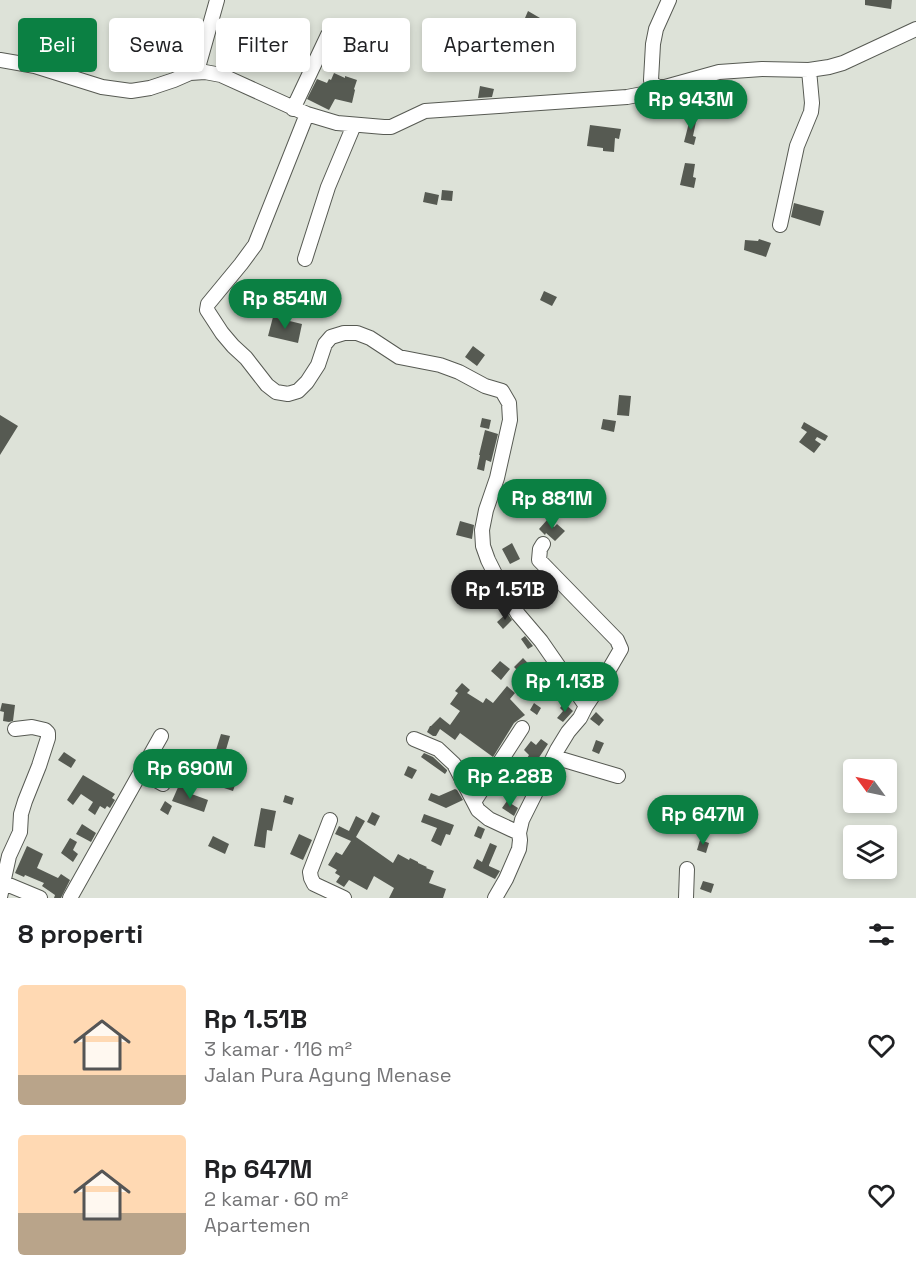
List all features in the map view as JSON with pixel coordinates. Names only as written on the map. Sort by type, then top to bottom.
[{"type":"street","points":[[204,46],[217,0]]},
{"type":"street","points":[[669,0],[657,29],[654,44],[651,80],[652,84],[659,87],[719,72],[762,69],[809,70],[843,63],[916,28]]},
{"type":"street","points":[[293,109],[322,48]]},
{"type":"street","points":[[0,60],[35,66],[102,87],[131,92],[150,88],[194,72]]},
{"type":"street","points":[[780,225],[797,146],[811,112],[809,70]]},
{"type":"street","points":[[203,72],[221,75],[293,109],[337,123],[391,127],[425,111],[627,97],[648,93],[659,87]]},
{"type":"street","points":[[307,114],[255,245],[208,303],[207,310],[222,333],[267,385],[276,392],[288,394],[298,391],[318,365],[325,344],[331,337],[344,333],[357,333],[370,338],[399,357],[440,365],[485,386],[502,390],[509,403],[510,420],[497,478],[486,510],[482,530],[483,546],[502,588],[518,614],[541,641],[586,706]]},
{"type":"street","points":[[305,259],[328,187],[354,125]]},
{"type":"street","points":[[495,898],[519,849],[522,820],[568,732],[580,718],[621,649],[616,640],[539,560],[543,544]]},
{"type":"street","points":[[15,729],[32,727],[45,730],[48,738],[21,814],[20,832],[9,856],[2,890],[40,898]]},
{"type":"street","points":[[474,802],[522,728]]},
{"type":"street","points":[[70,898],[160,736]]},
{"type":"street","points":[[414,740],[438,749],[454,764],[478,810],[484,816],[519,833]]},
{"type":"street","points":[[554,757],[618,776]]},
{"type":"street","points":[[142,772],[163,784]]},
{"type":"street","points":[[330,820],[310,872],[311,878],[315,884],[344,898]]},
{"type":"street","points":[[686,898],[687,869]]},
{"type":"building","points":[[865,0],[892,0],[891,9],[865,5]]},
{"type":"building","points":[[528,11],[540,18],[525,18]]},
{"type":"building","points":[[334,73],[357,80],[352,103],[335,99],[329,110],[307,99],[317,79],[327,83]]},
{"type":"building","points":[[480,86],[494,89],[492,97],[478,98]]},
{"type":"building","points":[[691,115],[697,117],[693,136],[696,137],[694,145],[684,142]]},
{"type":"building","points":[[590,125],[621,129],[619,139],[615,138],[614,152],[587,146]]},
{"type":"building","points":[[685,163],[695,164],[694,188],[680,185]]},
{"type":"building","points":[[442,190],[453,191],[452,201],[441,200]]},
{"type":"building","points":[[425,192],[439,195],[437,205],[423,202]]},
{"type":"building","points":[[794,203],[824,211],[820,226],[791,217]]},
{"type":"building","points":[[759,239],[771,243],[766,257],[744,250],[745,240],[758,241]]},
{"type":"building","points":[[281,291],[290,293],[288,301],[279,299]]},
{"type":"building","points":[[544,291],[557,297],[552,306],[540,300]]},
{"type":"building","points":[[273,317],[302,324],[298,343],[268,336]]},
{"type":"building","points":[[473,346],[485,355],[477,366],[465,357]]},
{"type":"building","points":[[619,395],[631,396],[629,416],[617,415]]},
{"type":"building","points":[[0,415],[18,426],[0,455]]},
{"type":"building","points":[[482,418],[491,420],[489,429],[480,427]]},
{"type":"building","points":[[603,419],[616,421],[614,432],[601,429]]},
{"type":"building","points":[[804,422],[828,436],[825,441],[817,437],[815,440],[821,444],[814,453],[799,442],[807,432],[801,428]]},
{"type":"building","points":[[485,430],[498,434],[491,462],[486,460],[484,471],[477,469]]},
{"type":"building","points":[[547,520],[554,527],[557,524],[565,531],[555,541],[539,529]]},
{"type":"building","points":[[460,521],[474,525],[472,539],[456,535]]},
{"type":"building","points":[[512,543],[520,559],[510,564],[502,549]]},
{"type":"building","points":[[507,613],[512,620],[503,629],[497,622]]},
{"type":"building","points":[[525,636],[533,646],[528,649],[521,639]]},
{"type":"building","points":[[523,658],[539,675],[549,668],[562,687],[558,690],[551,679],[535,697],[525,688],[529,682],[514,667]]},
{"type":"building","points":[[500,661],[510,669],[501,680],[491,671]]},
{"type":"building","points":[[462,683],[470,690],[467,693],[483,703],[486,698],[493,703],[507,686],[515,693],[510,699],[525,715],[514,723],[493,757],[460,733],[455,740],[440,729],[436,736],[427,732],[440,717],[450,725],[460,711],[450,704],[458,693],[455,691]]},
{"type":"building","points":[[2,703],[15,705],[13,721],[3,721],[4,712],[0,711]]},
{"type":"building","points":[[534,703],[541,708],[537,715],[530,710]]},
{"type":"building","points":[[564,703],[573,711],[563,722],[557,718],[563,711],[560,708]]},
{"type":"building","points":[[596,712],[604,720],[599,726],[590,719]]},
{"type":"building","points":[[221,734],[230,736],[225,753],[216,750]]},
{"type":"building","points":[[541,739],[548,744],[536,762],[540,764],[526,793],[517,787],[529,770],[522,766],[529,755],[524,750],[531,741],[536,745]]},
{"type":"building","points":[[596,740],[604,743],[599,754],[592,751]]},
{"type":"building","points":[[64,752],[76,760],[71,768],[58,760]]},
{"type":"building","points":[[424,753],[433,757],[447,770],[445,774],[421,757]]},
{"type":"building","points":[[408,766],[417,770],[412,779],[404,775]]},
{"type":"building","points":[[229,773],[238,776],[233,791],[224,788]]},
{"type":"building","points":[[83,775],[115,794],[112,798],[115,800],[110,808],[107,806],[105,809],[100,806],[95,815],[88,810],[93,802],[81,794],[73,805],[67,800]]},
{"type":"building","points":[[179,785],[187,789],[186,792],[208,800],[204,812],[172,801]]},
{"type":"building","points":[[455,789],[463,800],[446,808],[428,800],[431,793],[439,796]]},
{"type":"building","points":[[285,795],[294,798],[292,805],[283,802]]},
{"type":"building","points":[[165,801],[172,806],[168,815],[160,810]]},
{"type":"building","points":[[507,801],[518,808],[514,816],[502,808]]},
{"type":"building","points":[[261,808],[276,811],[272,831],[267,830],[265,848],[254,846]]},
{"type":"building","points":[[372,812],[380,816],[375,826],[367,822]]},
{"type":"building","points":[[424,814],[454,825],[450,835],[446,834],[441,846],[431,841],[437,828],[421,822]]},
{"type":"building","points":[[356,816],[365,821],[356,837],[393,863],[398,854],[434,871],[429,883],[446,889],[443,898],[389,898],[394,888],[374,876],[367,890],[349,880],[344,887],[336,882],[340,876],[335,873],[337,870],[328,865],[336,852],[342,855],[351,841],[335,834],[339,826],[349,831]]},
{"type":"building","points":[[82,824],[96,833],[91,842],[76,834]]},
{"type":"building","points":[[478,826],[485,829],[481,839],[474,836]]},
{"type":"building","points":[[299,834],[312,840],[303,860],[290,854]]},
{"type":"building","points":[[213,836],[229,844],[225,854],[208,846]]},
{"type":"building","points":[[70,838],[77,842],[73,850],[78,854],[73,862],[61,853]]},
{"type":"building","points":[[700,840],[709,843],[706,853],[697,850]]},
{"type":"building","points":[[490,843],[497,846],[489,865],[500,871],[495,879],[473,868],[477,859],[482,862]]},
{"type":"building","points":[[27,846],[43,854],[37,868],[58,878],[61,874],[70,880],[61,898],[54,898],[55,895],[42,886],[44,883],[15,873]]},
{"type":"building","points":[[703,881],[714,884],[711,893],[700,889]]}]
